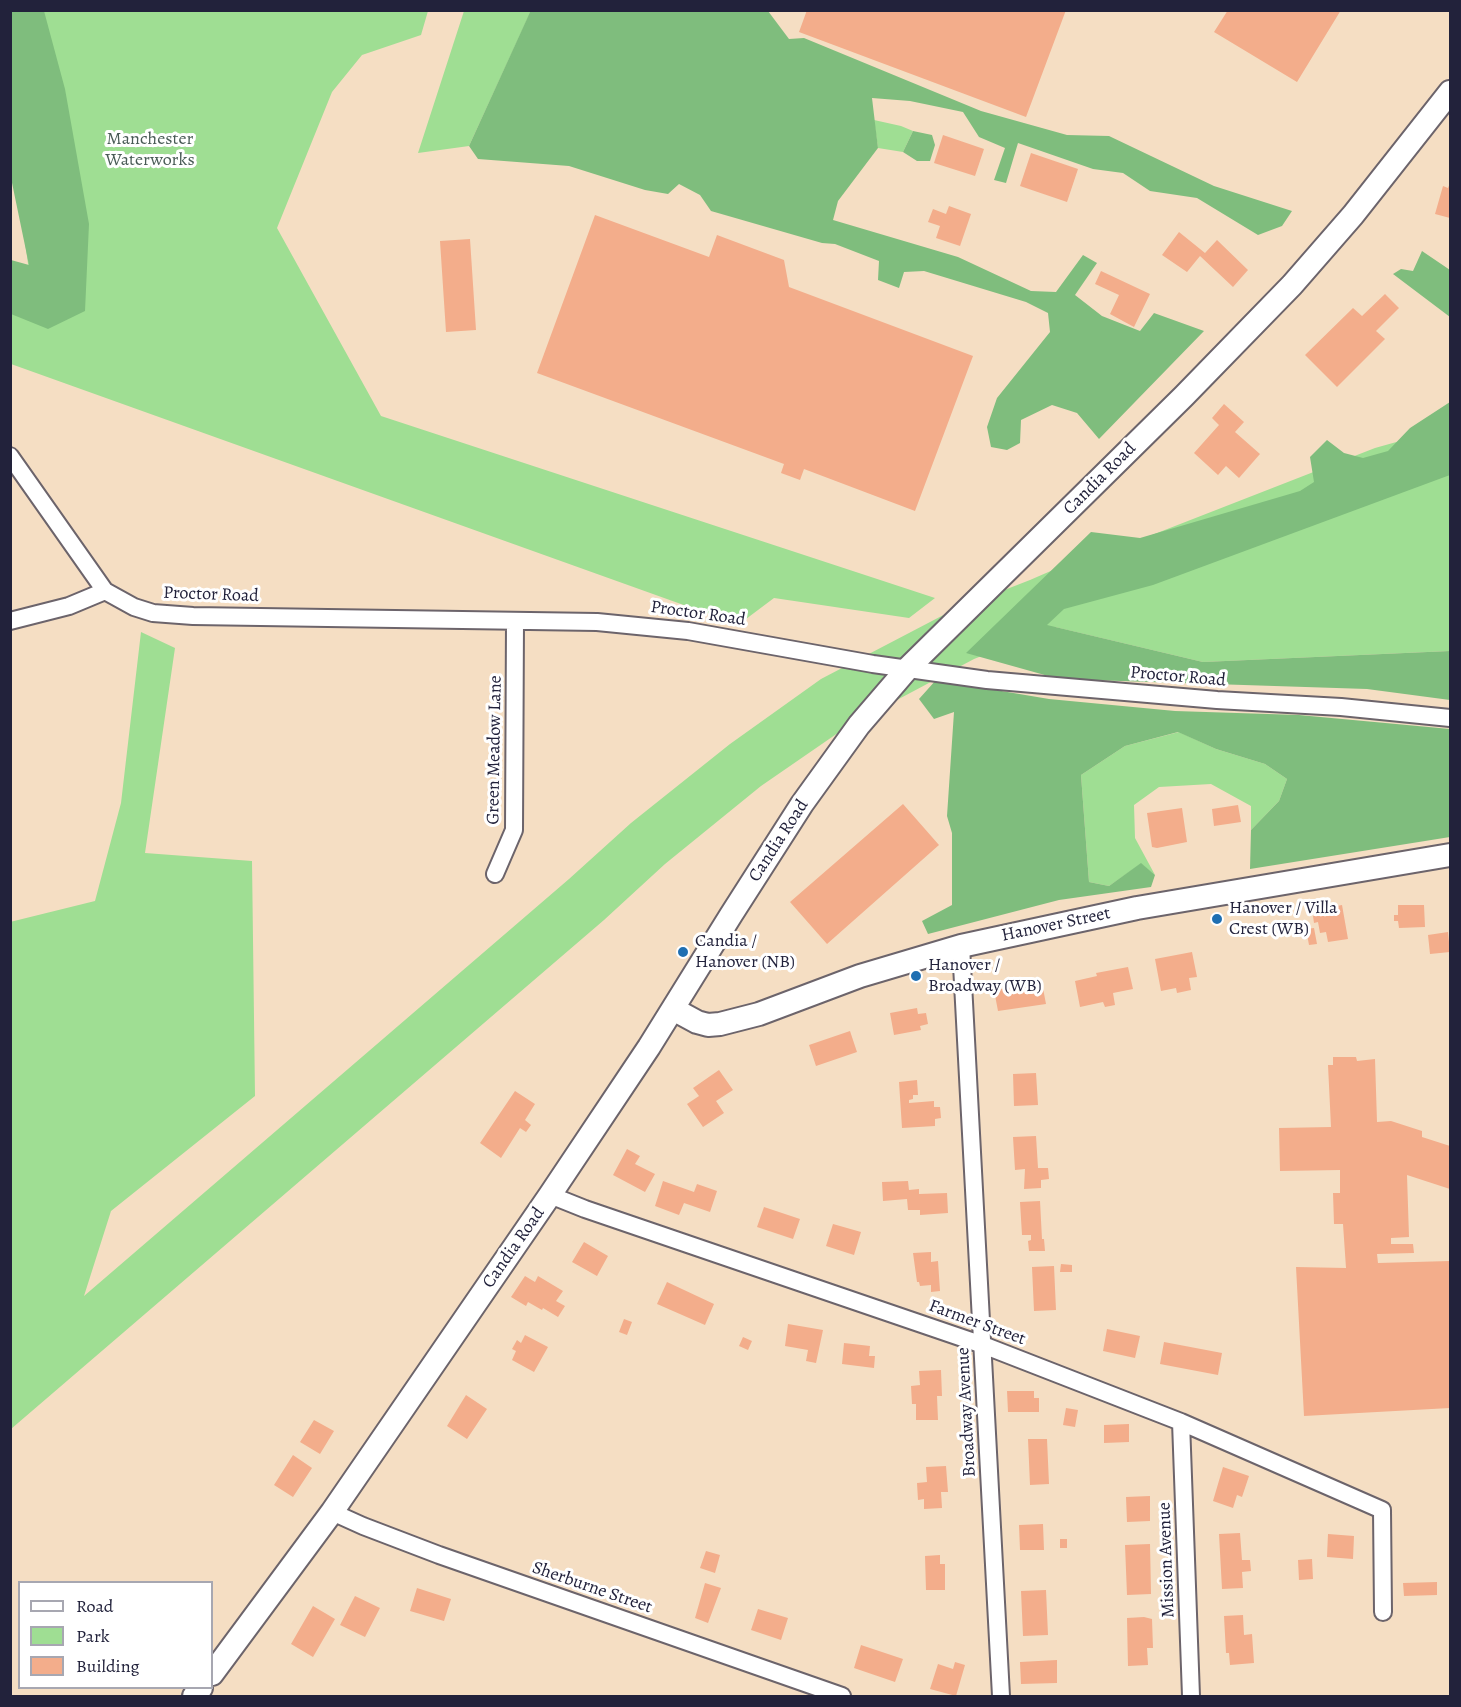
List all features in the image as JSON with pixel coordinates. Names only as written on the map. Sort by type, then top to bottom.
[{"type":"main road","name":"Candia Road","points":[[213,1673],[332,1512],[550,1195],[673,1009],[730,915],[809,795],[859,725],[908,668],[1193,388],[1285,293],[1353,216],[1450,92]]},
{"type":"main road","name":"Hanover Street","points":[[673,1009],[697,1022],[708,1025],[720,1024],[759,1014],[860,976],[961,945],[1137,908],[1450,855]]},
{"type":"street","name":"Proctor Road","points":[[10,456],[105,591],[134,607],[153,613],[597,622],[688,631],[873,664],[1010,682],[1217,700],[1352,708],[1450,718]]},
{"type":"street","points":[[10,621],[69,606],[105,591]]},
{"type":"street","name":"Green Meadow Lane","points":[[495,874],[507,852],[514,830],[515,622]]},
{"type":"street","name":"Broadway Avenue","points":[[961,945],[1000,1696]]},
{"type":"street","name":"Farmer Street","points":[[550,1195],[983,1345],[1181,1422],[1382,1510],[1383,1612]]},
{"type":"street","name":"Mission Avenue","points":[[1181,1422],[1191,1696]]},
{"type":"street","name":"Sherburne Street","points":[[332,1512],[439,1555],[842,1696]]},
{"type":"green space","points":[[11,10],[44,11],[65,89],[89,224],[85,311],[48,329],[11,314],[11,260],[29,265],[11,178]]},
{"type":"green space","points":[[531,10],[768,11],[789,39],[804,38],[981,111],[1067,135],[1109,136],[1214,186],[1292,211],[1282,226],[1258,235],[1197,198],[1150,191],[1123,173],[1093,169],[1018,143],[1006,183],[994,180],[1005,148],[979,137],[963,112],[910,101],[872,98],[878,148],[838,201],[833,220],[958,257],[1031,291],[1056,292],[1083,255],[1097,263],[1075,295],[1102,316],[1140,331],[1154,313],[1204,331],[1099,439],[1077,413],[1052,405],[1021,420],[1020,443],[1007,450],[991,447],[987,427],[997,398],[1050,332],[1048,313],[1026,302],[924,271],[904,272],[899,288],[878,280],[879,261],[835,244],[822,243],[711,211],[700,195],[679,184],[668,194],[645,190],[569,166],[478,159],[469,146]]},
{"type":"green space","name":"Manchester Waterworks","points":[[11,11],[428,11],[421,35],[362,55],[332,92],[277,228],[381,416],[935,598],[909,618],[774,598],[746,619],[706,613],[11,364],[10,285],[32,292],[22,221]]},
{"type":"green space","points":[[464,11],[531,11],[469,146],[418,153]]},
{"type":"green space","points":[[874,120],[913,131],[903,152],[878,148]]},
{"type":"green space","points":[[913,131],[932,135],[935,145],[930,161],[917,161],[903,152]]},
{"type":"green space","points":[[1422,251],[1450,270],[1450,317],[1393,274],[1401,269],[1413,271]]},
{"type":"green space","points":[[1450,402],[1450,475],[1153,585],[1064,609],[1047,625],[1203,662],[1450,651],[1450,700],[1367,689],[1059,679],[966,653],[1091,532],[1140,538],[1300,491],[1314,482],[1310,457],[1327,440],[1344,453],[1363,458],[1388,451],[1410,428]]},
{"type":"green space","points":[[1450,427],[1450,651],[1203,662],[1055,627],[974,659],[848,726],[761,786],[665,864],[604,920],[11,1429],[10,922],[95,901],[121,803],[141,632],[175,648],[145,853],[252,861],[255,1096],[111,1211],[84,1296],[569,879],[631,823],[730,744],[821,679],[953,610],[1115,543],[1134,542],[1375,448]]},
{"type":"green space","points":[[936,680],[1049,699],[1175,711],[1299,715],[1450,729],[1450,837],[1250,869],[1251,830],[1279,801],[1287,779],[1265,764],[1216,749],[1178,732],[1125,746],[1081,775],[1089,882],[1109,886],[1141,863],[1155,875],[1151,887],[1059,900],[928,934],[922,921],[952,905],[952,833],[947,816],[954,712],[934,719],[919,699]]},
{"type":"green space","points":[[1179,732],[1216,749],[1265,764],[1287,779],[1279,801],[1251,830],[1251,806],[1211,784],[1159,787],[1134,805],[1135,838],[1155,875],[1141,864],[1109,886],[1089,882],[1081,775],[1125,746]]},
{"type":"building","points":[[807,10],[1066,10],[1026,117],[799,32]]},
{"type":"building","points":[[1228,10],[1341,10],[1297,82],[1214,32]]},
{"type":"building","points":[[943,135],[984,149],[975,176],[934,163]]},
{"type":"building","points":[[1031,153],[1078,169],[1067,202],[1020,186]]},
{"type":"building","points":[[1450,183],[1450,218],[1435,214],[1443,186],[1448,188]]},
{"type":"building","points":[[949,206],[971,214],[960,246],[936,238],[940,226],[928,222],[933,209],[946,214]]},
{"type":"building","points":[[595,215],[709,257],[717,235],[784,260],[789,287],[973,356],[915,511],[804,469],[800,480],[781,473],[784,464],[537,373]]},
{"type":"building","points":[[1179,232],[1205,253],[1217,240],[1248,270],[1233,287],[1200,256],[1187,272],[1162,255]]},
{"type":"building","points":[[470,239],[476,330],[446,332],[440,241]]},
{"type":"building","points":[[1101,271],[1150,294],[1134,327],[1110,314],[1119,295],[1095,284]]},
{"type":"building","points":[[1385,294],[1399,308],[1376,331],[1385,339],[1337,387],[1305,355],[1353,308],[1362,316]]},
{"type":"building","points":[[1224,404],[1244,422],[1235,432],[1260,454],[1239,478],[1226,466],[1218,475],[1194,453],[1219,425],[1212,418]]},
{"type":"building","points":[[903,804],[939,845],[827,944],[790,902]]},
{"type":"building","points":[[1238,805],[1241,822],[1214,826],[1212,809]]},
{"type":"building","points":[[1182,808],[1187,842],[1152,847],[1147,813]]},
{"type":"building","points":[[1342,905],[1348,939],[1328,942],[1326,932],[1320,933],[1318,922],[1314,923],[1313,916],[1317,915],[1316,910]]},
{"type":"building","points":[[1398,905],[1424,905],[1425,927],[1399,928],[1398,921],[1394,921],[1394,915],[1398,915]]},
{"type":"building","points":[[1314,928],[1317,944],[1309,945],[1306,929]]},
{"type":"building","points":[[1448,932],[1450,952],[1430,954],[1428,935]]},
{"type":"building","points":[[1192,952],[1197,977],[1189,978],[1191,990],[1177,993],[1176,988],[1161,991],[1155,959]]},
{"type":"building","points":[[1128,967],[1133,989],[1113,993],[1115,1005],[1105,1007],[1103,1002],[1080,1007],[1075,981],[1097,976],[1096,973]]},
{"type":"building","points":[[1042,983],[1046,1004],[998,1011],[994,990]]},
{"type":"building","points":[[917,1008],[918,1014],[926,1013],[928,1024],[920,1026],[921,1030],[894,1035],[890,1013]]},
{"type":"building","points":[[850,1031],[857,1052],[816,1066],[809,1045]]},
{"type":"building","points":[[1333,1057],[1356,1057],[1357,1061],[1375,1059],[1377,1122],[1391,1121],[1422,1131],[1422,1137],[1450,1146],[1450,1189],[1407,1175],[1409,1237],[1391,1238],[1391,1244],[1413,1244],[1414,1253],[1377,1254],[1378,1263],[1450,1261],[1450,1408],[1304,1416],[1296,1267],[1346,1268],[1343,1224],[1334,1224],[1333,1193],[1340,1193],[1340,1170],[1280,1171],[1279,1128],[1331,1127],[1328,1065],[1333,1065]]},
{"type":"building","points":[[719,1070],[733,1090],[716,1101],[724,1113],[703,1127],[687,1104],[699,1096],[693,1088]]},
{"type":"building","points":[[1036,1073],[1038,1105],[1014,1106],[1013,1074]]},
{"type":"building","points":[[917,1080],[918,1095],[913,1095],[909,1103],[934,1101],[934,1107],[940,1107],[941,1118],[935,1119],[935,1126],[902,1128],[899,1082]]},
{"type":"building","points":[[515,1091],[535,1104],[525,1120],[531,1125],[526,1132],[520,1128],[501,1158],[480,1143]]},
{"type":"building","points":[[1036,1136],[1038,1168],[1048,1168],[1049,1179],[1041,1180],[1041,1188],[1024,1189],[1025,1169],[1015,1170],[1013,1137]]},
{"type":"building","points":[[627,1149],[640,1156],[635,1164],[655,1174],[645,1192],[613,1175]]},
{"type":"building","points":[[663,1181],[694,1192],[697,1184],[717,1191],[710,1212],[684,1203],[679,1215],[655,1206]]},
{"type":"building","points":[[908,1181],[909,1190],[919,1189],[919,1194],[947,1193],[948,1213],[920,1215],[920,1210],[908,1210],[907,1199],[883,1201],[882,1182]]},
{"type":"building","points":[[1040,1201],[1045,1251],[1029,1251],[1028,1241],[1031,1240],[1031,1235],[1022,1235],[1020,1202]]},
{"type":"building","points":[[764,1207],[800,1219],[793,1239],[757,1227]]},
{"type":"building","points":[[833,1224],[861,1232],[854,1255],[826,1246]]},
{"type":"building","points":[[584,1242],[608,1256],[597,1276],[572,1262]]},
{"type":"building","points":[[931,1252],[931,1262],[938,1261],[940,1291],[931,1292],[931,1285],[920,1286],[917,1282],[913,1253]]},
{"type":"building","points":[[1061,1264],[1072,1265],[1072,1272],[1060,1272]]},
{"type":"building","points":[[1054,1266],[1056,1310],[1034,1311],[1032,1267]]},
{"type":"building","points":[[525,1276],[535,1282],[538,1276],[563,1291],[556,1301],[565,1306],[558,1317],[528,1302],[526,1306],[511,1297]]},
{"type":"building","points":[[667,1282],[714,1304],[705,1325],[657,1304]]},
{"type":"building","points":[[624,1319],[632,1322],[627,1335],[619,1332]]},
{"type":"building","points":[[788,1324],[823,1330],[816,1363],[806,1361],[808,1350],[785,1346]]},
{"type":"building","points":[[1107,1329],[1140,1336],[1135,1358],[1103,1351]]},
{"type":"building","points":[[525,1335],[548,1347],[534,1372],[512,1360],[516,1351],[512,1349],[517,1340],[521,1343]]},
{"type":"building","points":[[743,1337],[752,1341],[748,1350],[739,1346]]},
{"type":"building","points":[[1164,1342],[1222,1353],[1218,1375],[1160,1364]]},
{"type":"building","points":[[844,1343],[870,1346],[869,1356],[875,1356],[874,1368],[842,1364]]},
{"type":"building","points":[[941,1370],[942,1396],[937,1396],[938,1420],[916,1420],[916,1404],[912,1404],[911,1386],[920,1385],[919,1371]]},
{"type":"building","points":[[1007,1391],[1034,1391],[1034,1398],[1039,1398],[1039,1412],[1008,1412]]},
{"type":"building","points":[[466,1395],[487,1409],[467,1439],[447,1426]]},
{"type":"building","points":[[1066,1408],[1078,1410],[1075,1427],[1063,1425]]},
{"type":"building","points":[[314,1420],[334,1431],[320,1454],[300,1442]]},
{"type":"building","points":[[1129,1424],[1129,1442],[1104,1443],[1104,1425]]},
{"type":"building","points":[[1028,1439],[1047,1439],[1049,1484],[1030,1485]]},
{"type":"building","points":[[293,1455],[312,1468],[293,1497],[274,1485]]},
{"type":"building","points":[[946,1466],[948,1492],[941,1492],[942,1508],[924,1509],[924,1499],[918,1500],[917,1483],[927,1482],[926,1467]]},
{"type":"building","points":[[1223,1467],[1249,1476],[1242,1497],[1237,1495],[1233,1508],[1213,1501]]},
{"type":"building","points":[[1150,1496],[1150,1521],[1127,1522],[1126,1497]]},
{"type":"building","points":[[1043,1524],[1044,1550],[1020,1550],[1019,1525]]},
{"type":"building","points":[[1240,1533],[1242,1560],[1250,1560],[1251,1571],[1242,1572],[1243,1588],[1222,1589],[1219,1534]]},
{"type":"building","points":[[1328,1534],[1354,1536],[1353,1559],[1327,1557]]},
{"type":"building","points":[[1060,1539],[1067,1539],[1067,1548],[1060,1548]]},
{"type":"building","points":[[1150,1544],[1151,1594],[1127,1595],[1125,1545]]},
{"type":"building","points":[[706,1551],[720,1555],[715,1573],[700,1568]]},
{"type":"building","points":[[940,1555],[940,1564],[945,1564],[945,1590],[926,1590],[925,1556]]},
{"type":"building","points":[[1312,1559],[1313,1579],[1299,1580],[1298,1560]]},
{"type":"building","points":[[1437,1582],[1437,1595],[1404,1596],[1403,1583]]},
{"type":"building","points":[[705,1583],[721,1588],[708,1623],[695,1618]]},
{"type":"building","points":[[417,1588],[451,1599],[444,1621],[410,1611]]},
{"type":"building","points":[[1046,1590],[1048,1635],[1023,1636],[1021,1591]]},
{"type":"building","points":[[355,1596],[380,1608],[365,1637],[340,1625]]},
{"type":"building","points":[[313,1606],[335,1619],[313,1657],[291,1644]]},
{"type":"building","points":[[758,1609],[788,1618],[781,1640],[751,1630]]},
{"type":"building","points":[[1243,1615],[1244,1635],[1252,1634],[1254,1663],[1230,1665],[1229,1653],[1226,1653],[1224,1616]]},
{"type":"building","points":[[1127,1618],[1152,1619],[1153,1648],[1147,1648],[1148,1665],[1128,1666]]},
{"type":"building","points":[[861,1645],[903,1659],[895,1682],[854,1668]]},
{"type":"building","points":[[1057,1660],[1057,1683],[1021,1684],[1020,1662]]},
{"type":"building","points":[[955,1662],[965,1665],[956,1696],[930,1689],[938,1664],[953,1669]]},
{"type":"place","name":"Hanover / Villa Crest (WB)","points":[[1217,919]]},
{"type":"place","name":"Candia / Hanover (NB)","points":[[683,952]]},
{"type":"place","name":"Hanover / Broadway (WB)","points":[[916,976]]}]
